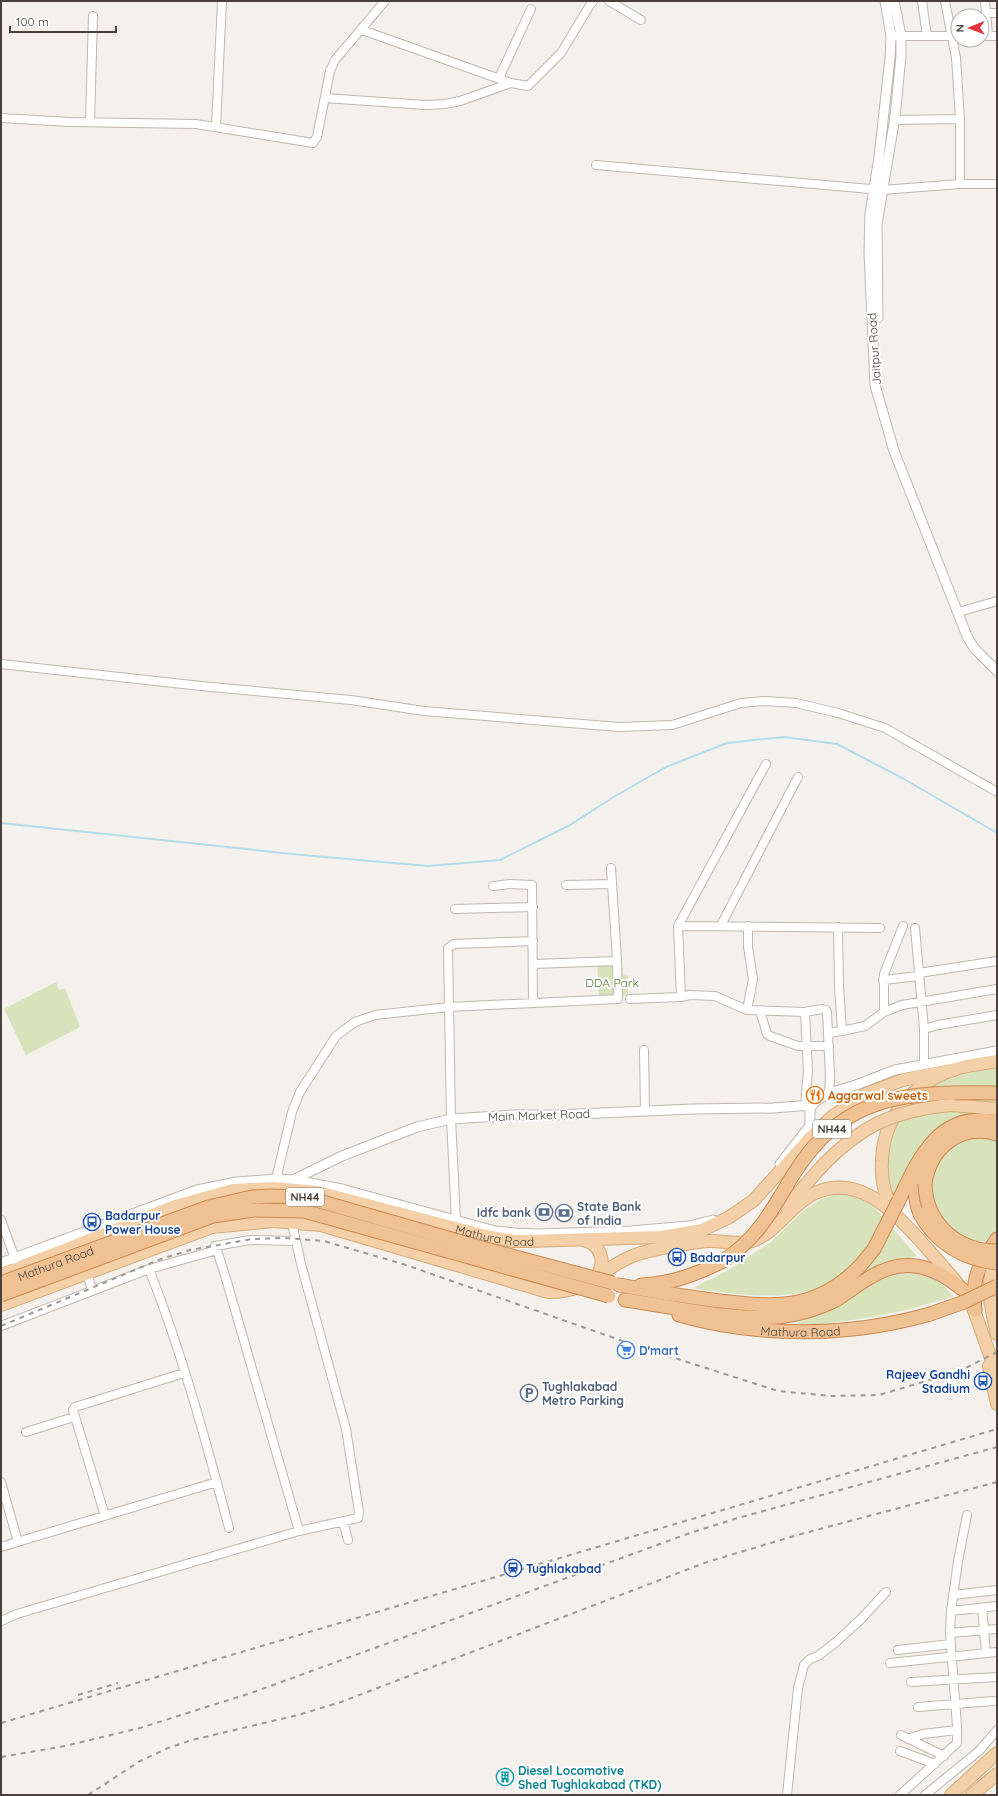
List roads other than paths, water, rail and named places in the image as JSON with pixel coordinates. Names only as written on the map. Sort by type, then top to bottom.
[{"type":"highway","name":"Mathura Road","points":[[1,1284],[208,1207],[252,1197],[270,1196],[305,1197],[486,1250],[619,1284],[647,1284],[674,1281],[707,1268],[731,1256],[746,1243],[765,1222],[794,1174],[812,1150],[830,1131],[860,1111],[883,1101],[905,1096],[944,1092],[997,1094]]},
{"type":"highway","points":[[619,1284],[656,1292],[758,1306],[793,1303],[823,1294],[852,1275],[868,1257],[881,1236],[916,1164],[924,1151],[937,1137],[953,1126],[973,1120],[997,1122]]},
{"type":"highway","points":[[997,1134],[975,1131],[962,1134],[950,1140],[933,1158],[927,1173],[925,1184],[931,1213],[942,1228],[966,1244],[983,1250],[997,1251]]},
{"type":"highway","points":[[924,1151],[914,1184],[917,1207],[925,1223],[937,1237],[955,1250],[975,1259],[997,1263]]},
{"type":"highway","name":"Mathura Road","points":[[1,1295],[213,1216],[254,1210],[304,1211],[693,1319],[723,1325],[774,1331],[818,1332],[872,1327],[909,1320],[964,1302],[997,1286]]},
{"type":"highway","points":[[975,1310],[975,1276],[984,1258],[997,1239]]},
{"type":"highway","points":[[625,1300],[724,1314],[778,1317],[810,1311],[834,1301],[884,1269],[910,1265],[926,1268],[940,1273],[962,1289]]},
{"type":"main road","points":[[997,1061],[954,1070],[925,1084],[906,1099],[895,1115],[885,1137],[882,1156],[884,1186],[892,1208],[962,1289],[975,1310],[997,1375]]},
{"type":"main road","name":"Mathura Road","points":[[1,1275],[17,1262],[175,1206],[233,1190],[278,1184],[318,1192],[486,1236],[514,1241],[674,1236],[702,1230],[716,1224],[753,1202],[810,1132],[868,1093],[903,1080],[954,1070]]},
{"type":"main road","points":[[773,1227],[784,1210],[831,1156],[854,1136],[878,1123],[911,1111],[952,1105],[997,1109]]},
{"type":"main road","name":"Mathura Road","points":[[1,1305],[212,1227],[273,1220],[321,1226],[548,1292],[554,1292],[577,1288],[591,1281],[619,1262],[637,1254],[707,1241],[744,1243],[757,1239],[812,1195],[828,1189],[853,1189],[868,1194],[884,1204],[901,1220]]},
{"type":"main road","points":[[79,1239],[87,1273]]},
{"type":"main road","points":[[580,1239],[594,1244],[601,1255],[600,1270],[591,1281]]},
{"type":"main road","points":[[505,1279],[514,1241]]},
{"type":"main road","points":[[996,1332],[989,1286],[992,1270],[997,1258]]},
{"type":"main road","points":[[996,1332],[995,1291],[997,1276]]},
{"type":"main road","points":[[985,1339],[996,1332]]},
{"type":"main road","points":[[992,1358],[989,1368],[997,1404]]},
{"type":"main road","points":[[951,1795],[997,1753]]},
{"type":"main road","points":[[972,1795],[997,1774]]},
{"type":"street","points":[[216,127],[222,1]]},
{"type":"street","points":[[1,118],[90,122],[196,124],[313,143],[317,137],[330,72],[335,60],[362,30],[384,1]]},
{"type":"street","points":[[362,30],[510,83],[528,86],[534,82],[561,53],[593,1]]},
{"type":"street","points":[[609,1],[641,20]]},
{"type":"street","name":"Jaitpur Road","points":[[885,1],[901,56],[894,120],[878,190],[870,213],[869,252],[874,379],[894,451],[967,636],[974,648],[997,671]]},
{"type":"street","name":"Jaitpur Road","points":[[894,1],[896,36],[888,82],[878,190],[876,237],[880,382],[896,442],[962,611],[975,640],[997,666]]},
{"type":"street","points":[[922,1],[927,36]]},
{"type":"street","points":[[945,1],[950,20]]},
{"type":"street","points":[[499,78],[531,9]]},
{"type":"street","points":[[90,122],[92,16]]},
{"type":"street","points":[[896,36],[950,36]]},
{"type":"street","points":[[955,48],[960,119],[960,184]]},
{"type":"street","points":[[325,98],[425,105],[445,104],[460,101],[510,83]]},
{"type":"street","points":[[894,120],[960,119]]},
{"type":"street","points":[[596,165],[878,190],[960,184],[997,184]]},
{"type":"street","points":[[962,611],[997,601]]},
{"type":"street","points":[[1,664],[201,686],[351,700],[424,711],[619,727],[672,725],[741,703],[796,703],[838,713],[885,728],[997,792]]},
{"type":"street","points":[[682,997],[678,926],[766,764]]},
{"type":"street","points":[[721,925],[798,777]]},
{"type":"street","points":[[278,1184],[292,1112],[296,1101],[336,1036],[346,1028],[365,1017],[449,1007],[618,999],[611,868]]},
{"type":"street","points":[[493,886],[531,884],[532,886],[533,1003]]},
{"type":"street","points":[[566,886],[612,884]]},
{"type":"street","points":[[455,909],[533,907]]},
{"type":"street","points":[[678,926],[721,925],[880,928]]},
{"type":"street","points":[[747,1010],[753,979],[748,947],[748,926]]},
{"type":"street","points":[[884,1012],[883,980],[886,968],[903,926]]},
{"type":"street","points":[[838,927],[839,987],[842,1032]]},
{"type":"street","points":[[915,928],[924,1029],[924,1064]]},
{"type":"street","points":[[456,1221],[451,1119],[448,948],[451,946],[533,941]]},
{"type":"street","points":[[533,964],[617,960]]},
{"type":"street","points":[[883,980],[997,961]]},
{"type":"street","points":[[828,1033],[842,1032],[865,1026],[884,1012],[902,1005],[997,988]]},
{"type":"street","points":[[630,999],[682,997],[690,995],[715,996],[747,1010],[805,1012],[822,1009],[826,1010],[829,1046],[829,1093]]},
{"type":"street","points":[[760,1011],[768,1035],[782,1042],[807,1046],[829,1046]]},
{"type":"street","points":[[294,1180],[342,1189],[495,1231],[538,1234],[630,1231],[689,1226],[708,1222],[721,1216],[746,1200],[810,1132],[805,1012]]},
{"type":"street","points":[[924,1029],[938,1025],[997,1015]]},
{"type":"street","points":[[644,1050],[645,1111]]},
{"type":"street","points":[[809,1105],[829,1093],[856,1085],[895,1070],[997,1051]]},
{"type":"street","name":"Main Market Road","points":[[278,1184],[294,1180],[342,1156],[417,1127],[451,1119],[514,1115],[773,1108],[809,1105]]},
{"type":"street","points":[[1,1220],[17,1262],[1,1263]]},
{"type":"street","points":[[1,1621],[61,1600],[299,1531],[343,1521],[355,1520],[358,1518],[359,1512],[346,1429],[292,1223]]},
{"type":"street","points":[[1,1326],[149,1269],[215,1250],[215,1246],[250,1240],[296,1241]]},
{"type":"street","points":[[215,1250],[219,1254],[299,1531]]},
{"type":"street","points":[[149,1269],[168,1321],[184,1373],[217,1482],[228,1528]]},
{"type":"street","points":[[87,1273],[92,1290]]},
{"type":"street","points":[[105,1516],[72,1410],[75,1407],[184,1373]]},
{"type":"street","points":[[26,1432],[74,1417]]},
{"type":"street","points":[[1,1482],[18,1542]]},
{"type":"street","points":[[1,1547],[217,1482]]},
{"type":"street","points":[[900,1795],[957,1743],[956,1704],[950,1633],[952,1595],[967,1515]]},
{"type":"street","points":[[343,1521],[348,1540]]},
{"type":"street","points":[[952,1595],[997,1590]]},
{"type":"street","points":[[787,1795],[798,1688],[803,1667],[810,1659],[818,1656],[836,1642],[861,1619],[886,1592]]},
{"type":"street","points":[[951,1611],[997,1606]]},
{"type":"street","points":[[982,1608],[986,1653]]},
{"type":"street","points":[[950,1633],[997,1629]]},
{"type":"street","points":[[898,1650],[951,1644]]},
{"type":"street","points":[[890,1663],[997,1652]]},
{"type":"street","points":[[910,1682],[997,1677]]},
{"type":"street","points":[[918,1707],[993,1701]]},
{"type":"street","points":[[908,1739],[923,1734],[957,1730]]},
{"type":"street","points":[[926,1795],[973,1756],[997,1730]]},
{"type":"street","points":[[901,1735],[944,1756]]},
{"type":"street","points":[[900,1751],[935,1764]]},
{"type":"waterway","points":[[1,823],[302,855],[428,866],[500,860],[570,825],[612,798],[666,767],[727,743],[784,737],[837,744],[904,779],[997,833]]},
{"type":"railway","points":[[1,1326],[161,1259],[190,1250],[252,1239],[284,1238],[324,1241],[406,1265],[634,1345],[778,1391],[831,1396],[879,1395],[960,1371],[997,1352]]},
{"type":"railway","points":[[1,1723],[997,1429]]},
{"type":"railway","points":[[1,1757],[65,1746],[140,1728],[254,1692],[690,1533],[738,1518],[997,1447]]},
{"type":"railway","points":[[88,1795],[140,1761],[168,1748],[192,1740],[298,1715],[341,1702],[707,1562],[801,1534],[997,1482]]},
{"type":"railway","points":[[78,1695],[118,1683]]},
{"type":"place","name":"Aggarwal sweets","points":[[815,1095]]},
{"type":"place","name":"Idfc bank","points":[[544,1212]]},
{"type":"place","name":"State Bank of India","points":[[564,1213]]},
{"type":"place","name":"Badarpur Power House","points":[[92,1222]]},
{"type":"place","name":"Badarpur","points":[[677,1257]]},
{"type":"place","name":"D'mart","points":[[626,1350]]},
{"type":"place","name":"Rajeev Gandhi Stadium","points":[[983,1381]]},
{"type":"place","name":"Tughlakabad Metro Parking","points":[[529,1393]]},
{"type":"place","name":"Tughlakabad","points":[[513,1568]]},
{"type":"place","name":"Diesel Locomotive Shed Tughlakabad (TKD)","points":[[505,1777]]},
{"type":"park label","name":"DDA Park","points":[[612,982]]}]
